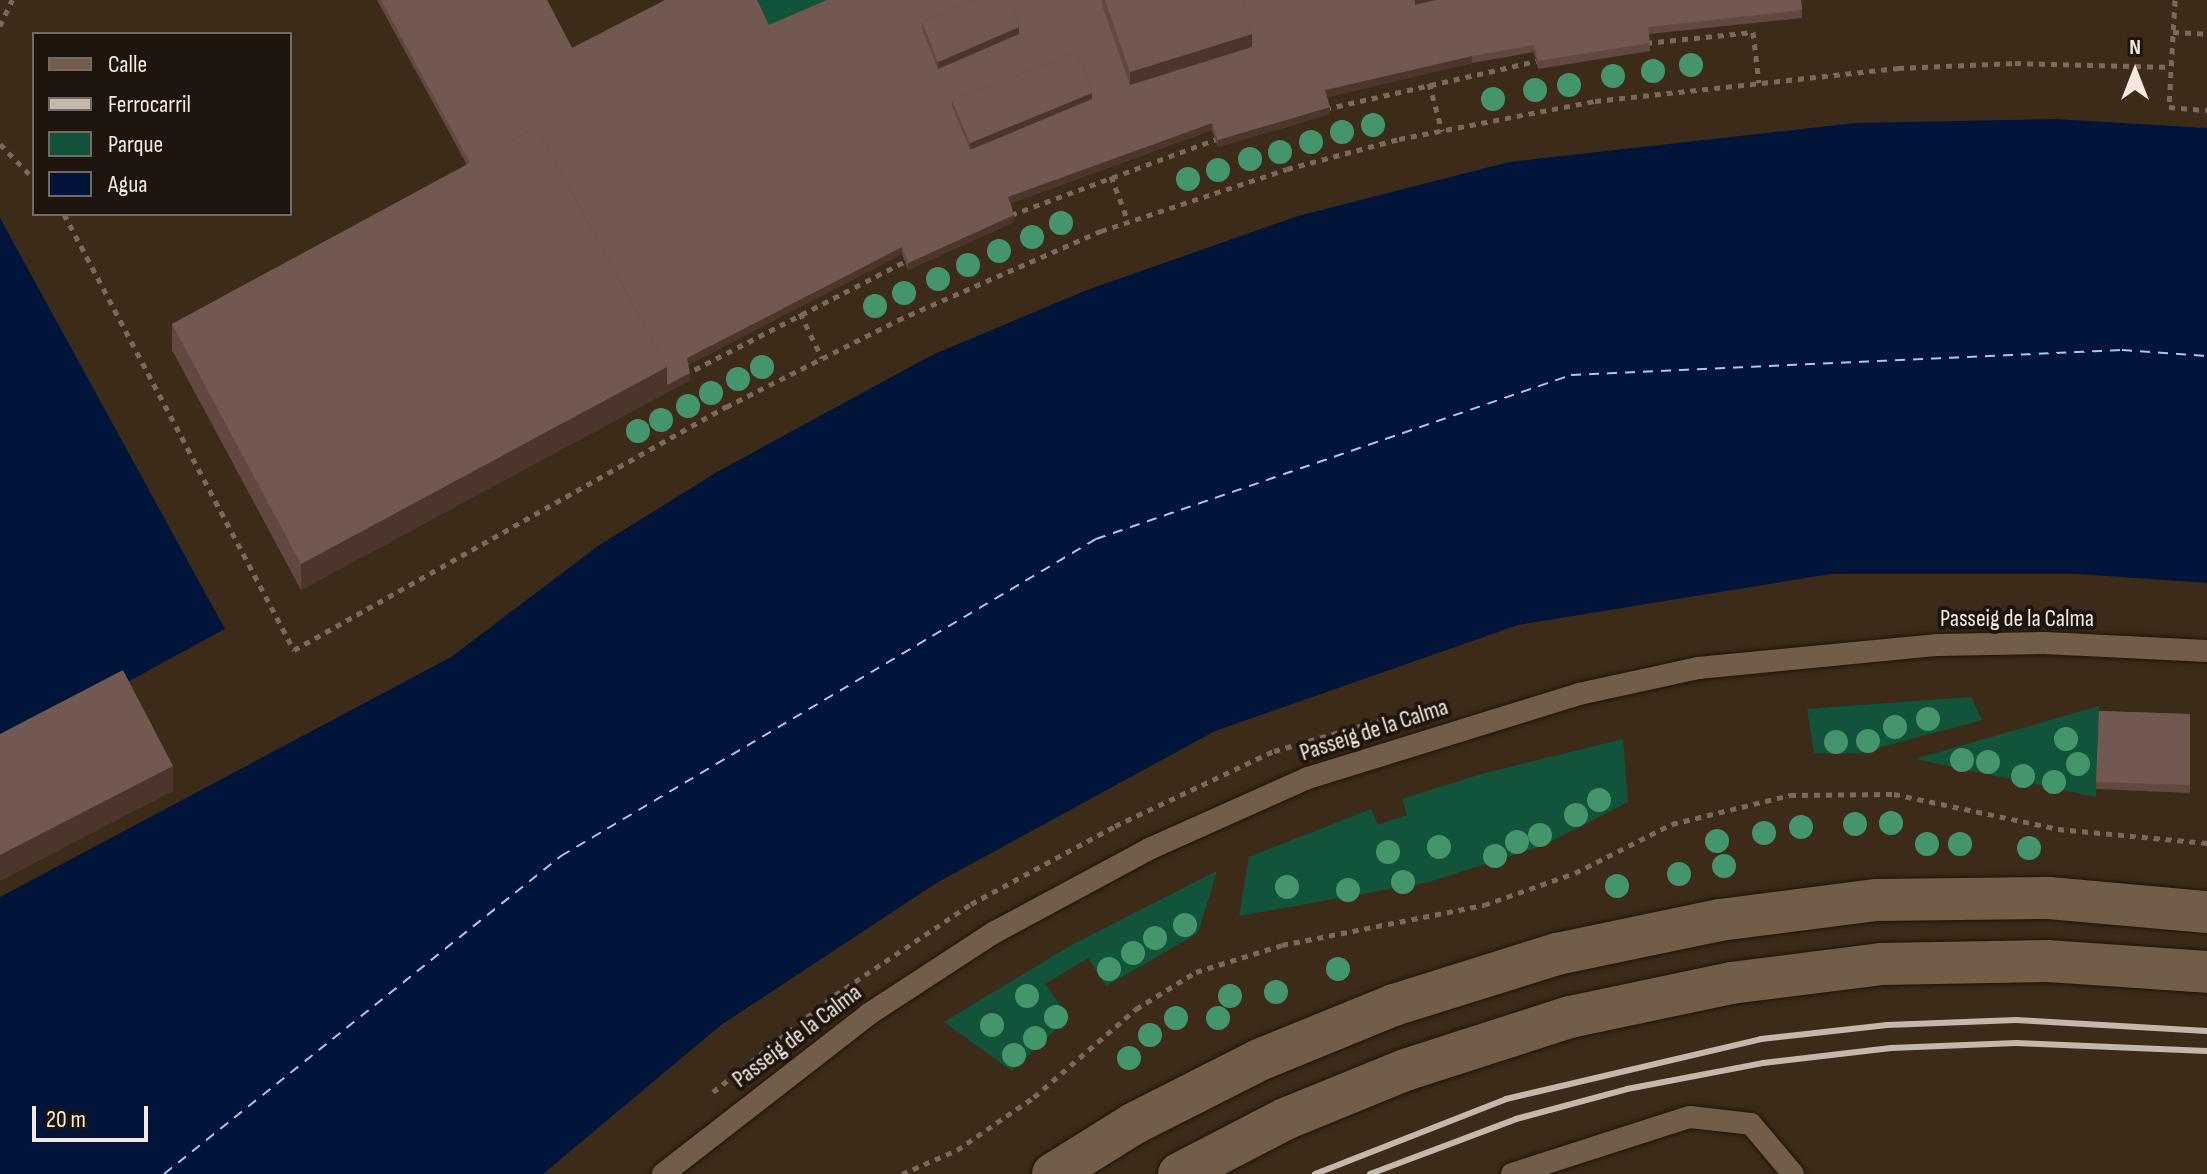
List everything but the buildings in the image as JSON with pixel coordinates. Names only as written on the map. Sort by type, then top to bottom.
[{"type":"street","points":[[1053,1174],[1133,1124],[1259,1060],[1394,1005],[1557,954],[1720,920],[1877,900],[2049,898],[2207,912]]},
{"type":"street","points":[[1179,1174],[1285,1119],[1405,1070],[1570,1017],[1731,983],[1881,964],[2047,961],[2207,972]]},
{"type":"lane","name":"Passeig de la Calma","points":[[663,1174],[869,1014],[995,932],[1149,849],[1308,778],[1579,694],[1698,668],[1938,645],[2044,643],[2207,651]]},
{"type":"lane","points":[[1512,1174],[1690,1117],[1751,1124],[1793,1174]]},
{"type":"path","points":[[0,26],[12,0]]},
{"type":"path","points":[[2175,0],[2169,107],[2207,110]]},
{"type":"path","points":[[1636,44],[1753,32],[1759,83]]},
{"type":"path","points":[[2173,32],[2207,34]]},
{"type":"path","points":[[1313,112],[1549,58]]},
{"type":"path","points":[[65,216],[294,650],[822,358],[1128,221],[1287,169],[1442,131],[1595,101],[1971,65],[2171,67]]},
{"type":"path","points":[[1429,83],[1442,131]]},
{"type":"path","points":[[999,220],[1111,176],[1229,136]]},
{"type":"path","points":[[0,144],[32,177]]},
{"type":"path","points":[[1111,176],[1128,221]]},
{"type":"path","points":[[674,380],[918,255]]},
{"type":"path","points":[[800,313],[822,358]]},
{"type":"green space","points":[[753,0],[841,0],[769,32]]},
{"type":"green space","points":[[1971,697],[1982,720],[1859,753],[1814,753],[1807,709]]},
{"type":"green space","points":[[2099,706],[2096,797],[1915,759]]},
{"type":"green space","points":[[1623,739],[1628,802],[1542,846],[1429,882],[1239,916],[1249,857],[1371,809],[1378,825],[1407,815],[1402,799],[1478,775]]},
{"type":"green space","points":[[1217,871],[1198,933],[1106,986],[1088,958],[1045,984],[1069,1017],[1012,1071],[944,1022],[1075,943]]},
{"type":"water","points":[[2055,119],[2207,128],[2207,583],[2078,574],[1830,574],[1518,625],[1215,731],[938,882],[721,1025],[543,1174],[0,1174],[0,897],[451,657],[598,546],[717,472],[932,355],[1087,290],[1298,216],[1509,162],[1855,123]]},
{"type":"water","points":[[0,218],[225,629],[0,751]]},
{"type":"ferry route","points":[[164,1174],[561,856],[1096,539],[1571,375],[2122,350],[2207,356]]},
{"type":"railway","points":[[1315,1174],[1506,1099],[1761,1039],[1887,1025],[2016,1020],[2207,1031]]},
{"type":"railway","points":[[1370,1174],[1516,1119],[1627,1089],[1763,1063],[1891,1048],[2016,1043],[2207,1051]]}]
